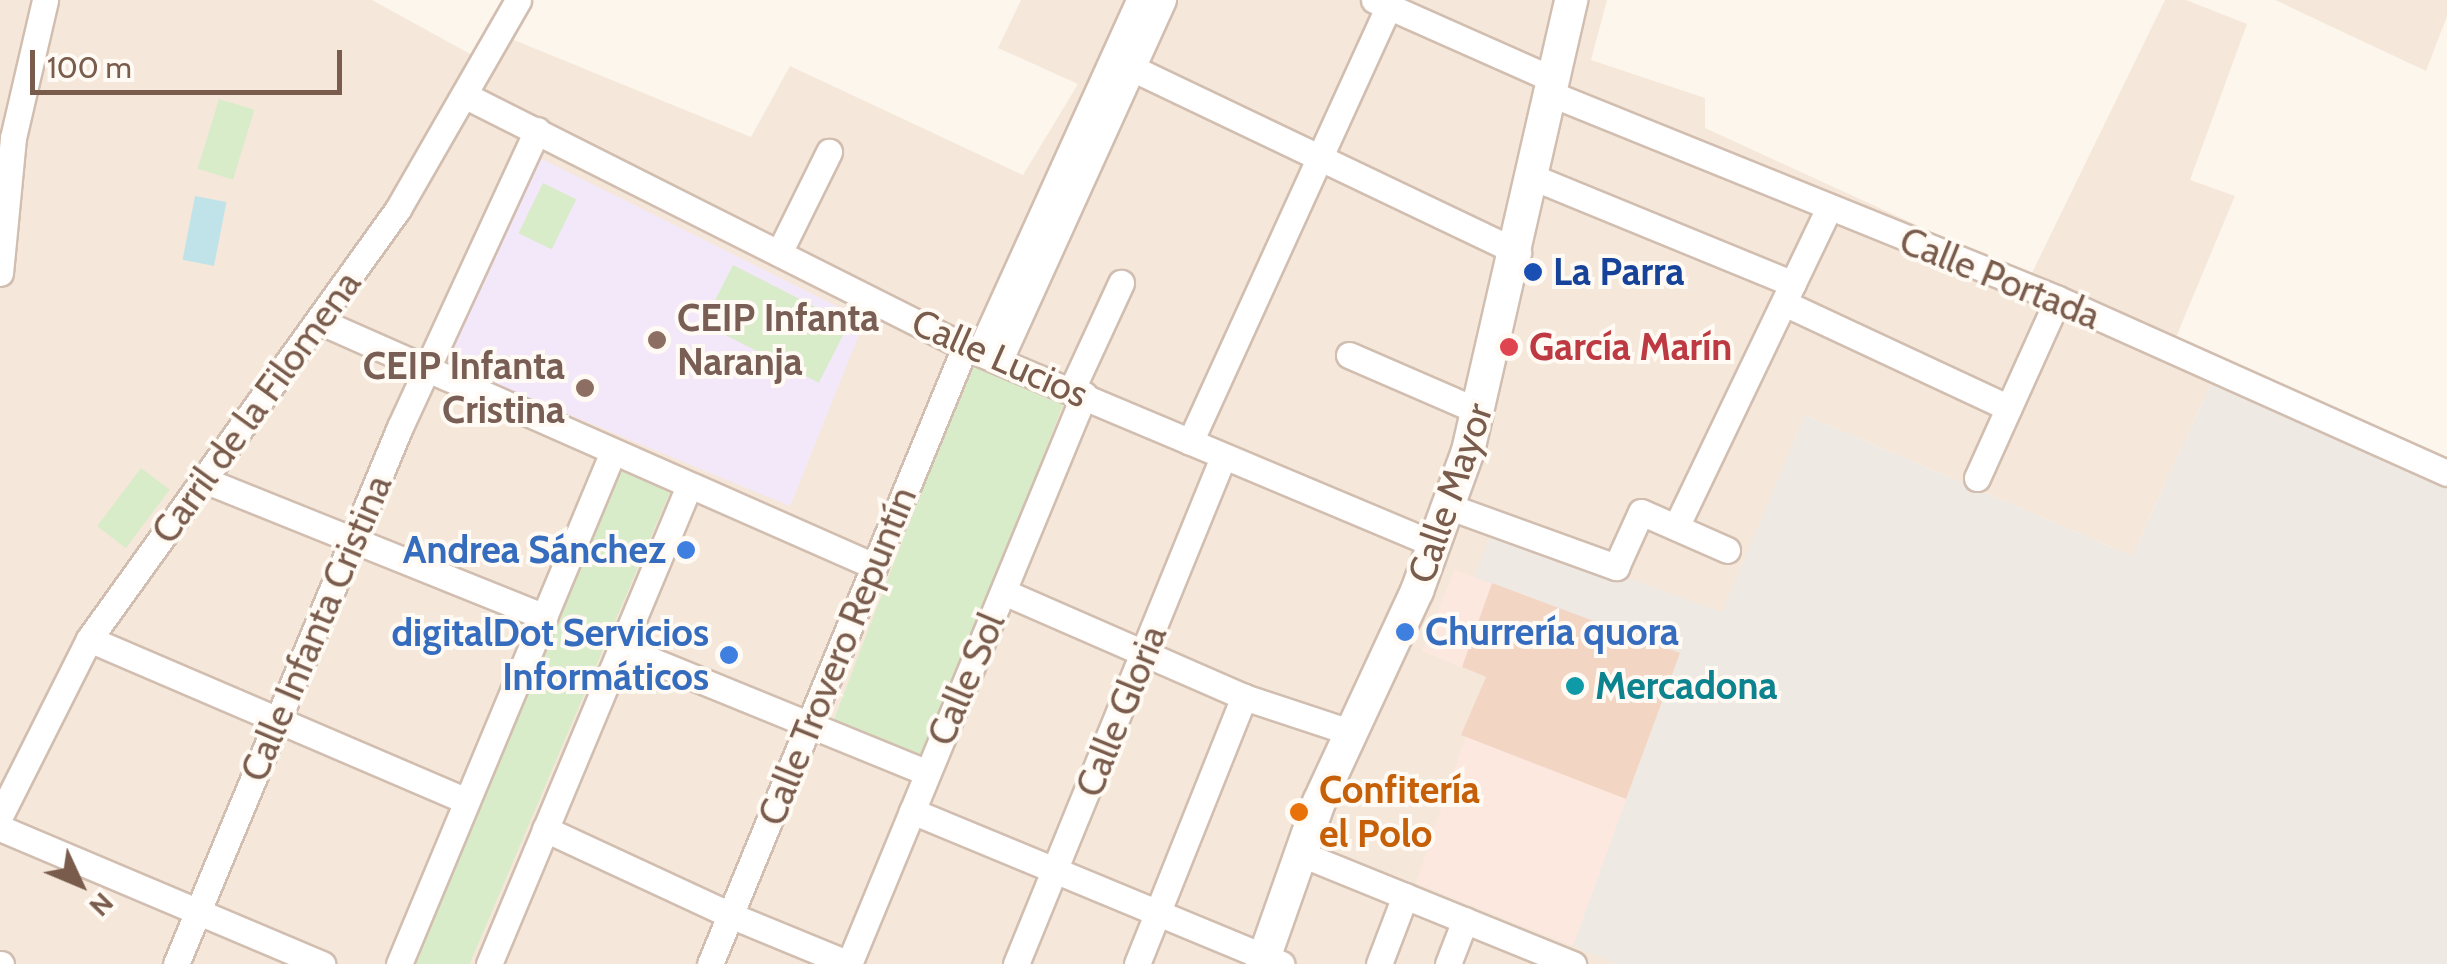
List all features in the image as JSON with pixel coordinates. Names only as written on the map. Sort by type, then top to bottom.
[{"type":"main road","name":"Calle Mayor","points":[[1269,962],[1299,853],[1436,544],[1480,412],[1571,0]]},
{"type":"street","points":[[0,273],[12,83],[44,0]]},
{"type":"street","name":"Carril de la Filomena","points":[[0,816],[89,639],[319,321],[468,97],[518,0]]},
{"type":"street","points":[[1122,63],[1139,0]]},
{"type":"street","points":[[1122,63],[1164,0]]},
{"type":"street","points":[[1190,442],[1322,152],[1382,3]]},
{"type":"street","name":"Calle Portada","points":[[1382,3],[1550,86],[1828,210],[2058,299],[2447,473]]},
{"type":"street","points":[[1122,63],[1322,152],[1518,252]]},
{"type":"street","name":"Calle Trovero Repuntín","points":[[710,964],[874,566],[1122,63]]},
{"type":"street","name":"Calle Lucios","points":[[468,97],[982,352],[1223,458],[1436,544]]},
{"type":"street","name":"Calle Infanta Cristina","points":[[176,964],[352,541],[537,130]]},
{"type":"street","points":[[779,253],[830,152]]},
{"type":"street","points":[[1530,176],[1789,293],[2008,408]]},
{"type":"street","points":[[1676,527],[1828,210]]},
{"type":"street","name":"Calle Sol","points":[[849,964],[1004,592],[1122,283]]},
{"type":"street","points":[[1977,478],[2058,299]]},
{"type":"street","points":[[319,321],[612,454],[874,566]]},
{"type":"street","points":[[1348,355],[1480,412]]},
{"type":"street","points":[[399,964],[612,454]]},
{"type":"street","name":"Calle Gloria","points":[[1016,964],[1223,458]]},
{"type":"street","points":[[204,480],[544,617]]},
{"type":"street","points":[[489,964],[688,486]]},
{"type":"street","points":[[1450,506],[1616,567],[1641,512],[1727,550]]},
{"type":"street","points":[[1004,592],[1244,696],[1350,732]]},
{"type":"street","points":[[89,639],[466,802]]},
{"type":"street","points":[[620,647],[926,772]]},
{"type":"street","points":[[1137,964],[1244,696]]},
{"type":"street","points":[[912,812],[1269,962]]},
{"type":"street","points":[[0,828],[322,964]]},
{"type":"street","points":[[544,829],[730,915],[849,964]]},
{"type":"street","points":[[1299,853],[1573,964]]},
{"type":"street","points":[[1379,964],[1405,896]]},
{"type":"street","points":[[1448,964],[1465,920]]},
{"type":"shaded area","points":[[0,0],[372,0],[492,66],[507,37],[751,137],[790,66],[1023,175],[1078,84],[998,48],[1021,0],[1607,0],[1591,60],[1705,98],[1705,128],[2030,277],[2165,0],[2186,0],[2247,24],[2190,180],[2235,196],[2174,342],[2220,364],[2132,556],[1805,415],[1722,613],[1680,653],[1573,945],[1617,964],[0,964]]},
{"type":"shaded area","points":[[2275,0],[2447,0],[2447,16],[2426,71]]},
{"type":"shaded area","name":"CEIP Infanta Naranja","points":[[542,159],[865,320],[790,506],[454,367],[449,360],[532,163]]},
{"type":"shaded area","points":[[2220,364],[2447,467],[2447,964],[1617,964],[1573,946],[1679,653],[1474,577],[1493,529],[1722,612],[1805,415],[2132,556]]},
{"type":"shaded area","points":[[1455,570],[1680,653],[1573,946],[1416,883],[1486,677],[1422,651]]},
{"type":"green space","points":[[219,99],[254,110],[233,180],[198,169]]},
{"type":"green space","points":[[543,183],[576,199],[552,250],[518,233]]},
{"type":"green space","points":[[733,265],[849,324],[819,383],[703,324]]},
{"type":"green space","points":[[970,365],[1064,401],[925,764],[831,728]]},
{"type":"green space","points":[[618,466],[671,489],[470,964],[407,962]]},
{"type":"green space","points":[[141,468],[170,490],[126,548],[97,526]]},
{"type":"water","points":[[195,196],[226,202],[214,266],[183,260]]},
{"type":"building","name":"Mercadona","points":[[1492,583],[1680,653],[1626,799],[1461,735],[1486,677],[1462,667]]},
{"type":"place","name":"La Parra","points":[[1533,272]]},
{"type":"place","name":"CEIP Infanta Naranja","points":[[657,340]]},
{"type":"place","name":"García Marín","points":[[1509,347]]},
{"type":"place","name":"CEIP Infanta Cristina","points":[[585,388]]},
{"type":"place","name":"Andrea Sánchez","points":[[686,550]]},
{"type":"place","name":"Churrería quora","points":[[1405,632]]},
{"type":"place","name":"digitalDot Servicios Informáticos","points":[[729,655]]},
{"type":"place","name":"Mercadona","points":[[1575,686]]},
{"type":"place","name":"Confitería el Polo","points":[[1299,812]]}]
